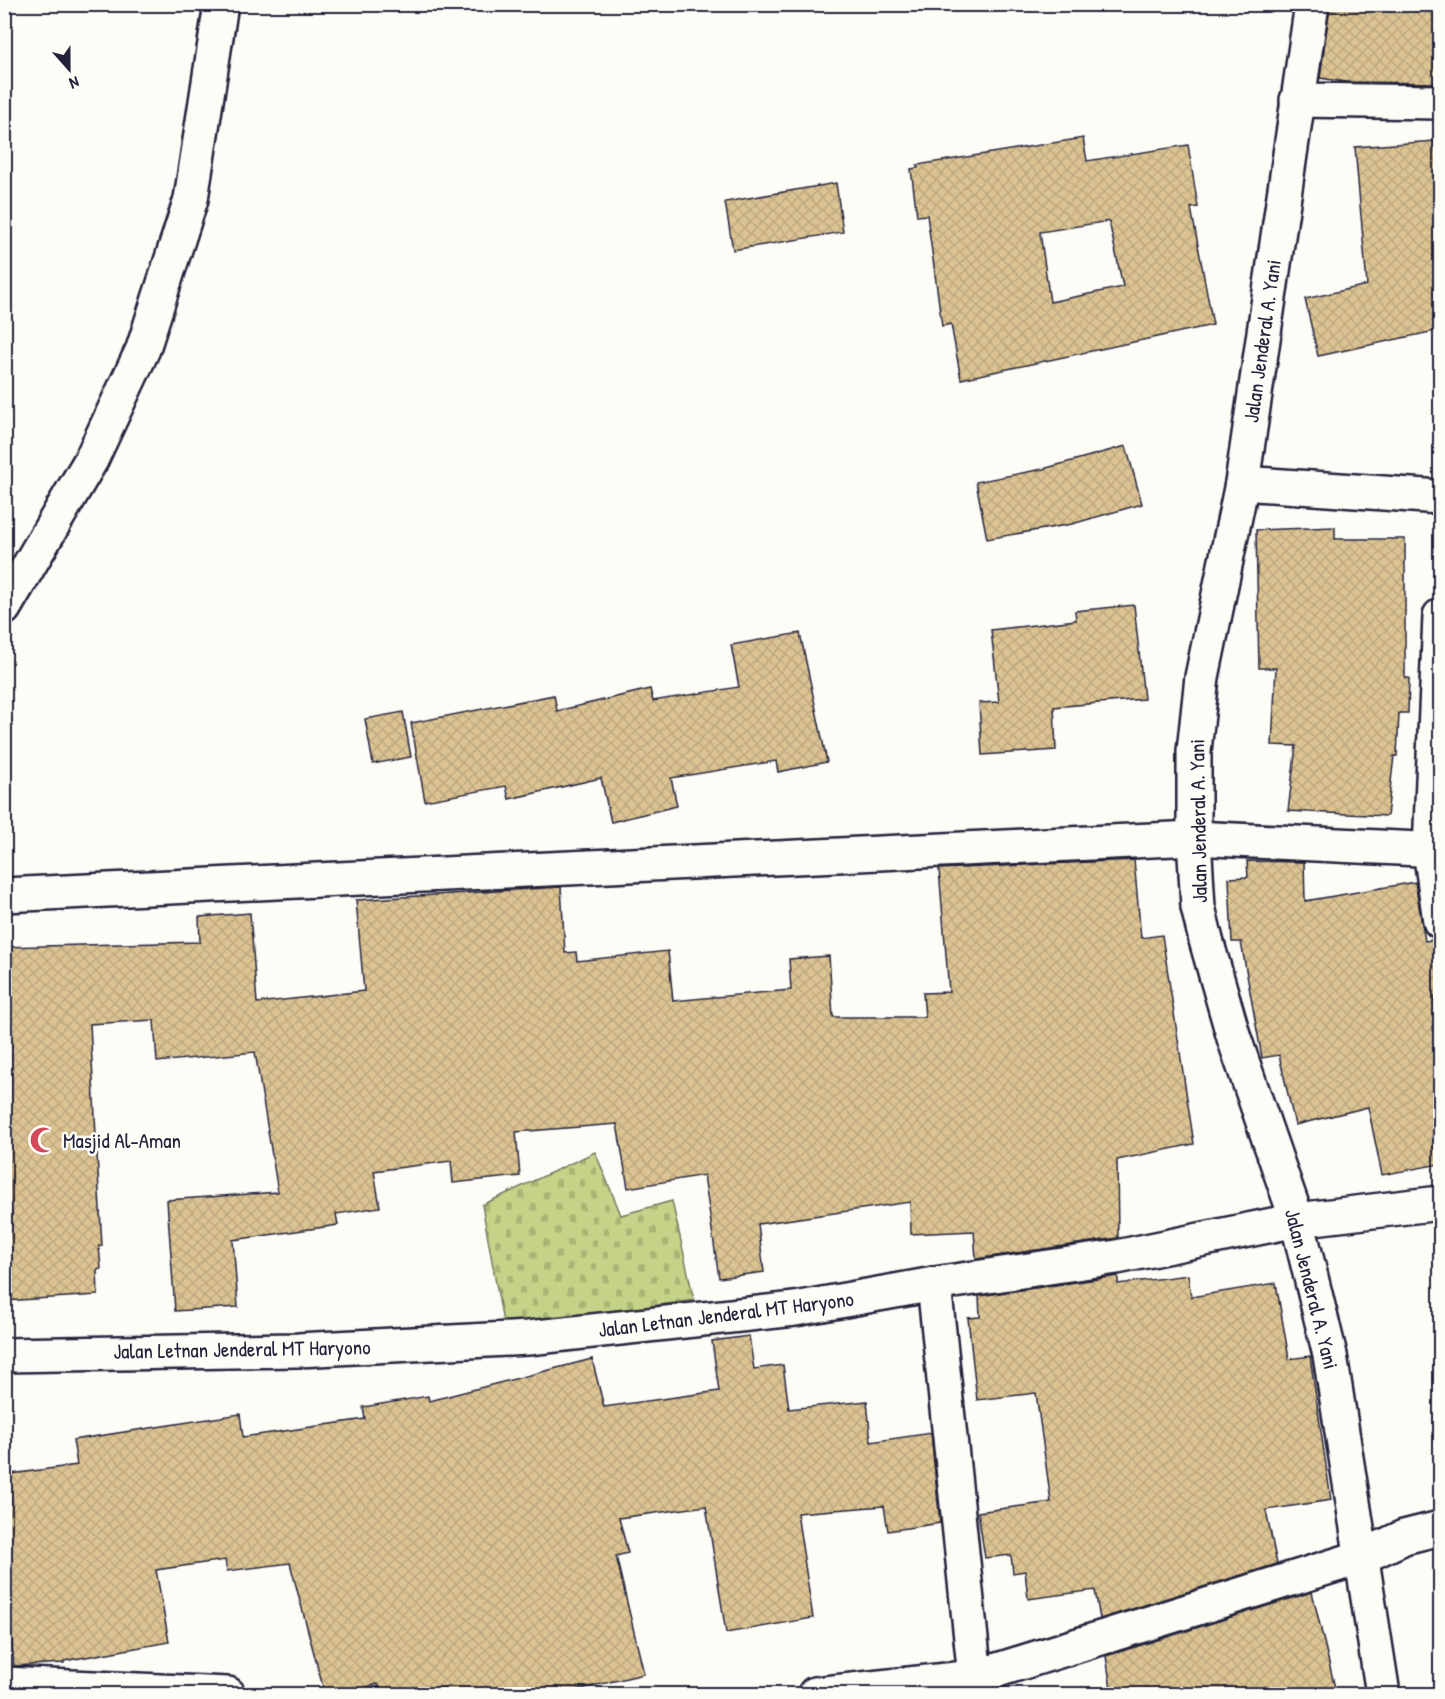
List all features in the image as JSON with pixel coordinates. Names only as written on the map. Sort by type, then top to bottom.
[{"type":"street","points":[[4,608],[91,460],[143,349],[192,199],[221,4]]},
{"type":"street","name":"Jalan Jenderal A. Yani","points":[[1312,4],[1242,483],[1202,677],[1194,751],[1194,838],[1198,907],[1206,940],[1234,1038],[1297,1220],[1330,1355],[1383,1695]]},
{"type":"street","points":[[1297,100],[1440,102]]},
{"type":"street","points":[[1242,483],[1440,497]]},
{"type":"street","points":[[1440,616],[1435,850],[1440,921]]},
{"type":"street","points":[[4,895],[1194,838],[1435,850]]},
{"type":"street","name":"Jalan Letnan Jenderal MT Haryono","points":[[4,1355],[298,1350],[528,1338],[795,1309],[934,1284],[1117,1257],[1297,1220],[1440,1203]]},
{"type":"street","points":[[934,1284],[975,1677]]},
{"type":"street","points":[[815,1695],[898,1689],[975,1677],[1362,1557],[1404,1538],[1440,1528]]},
{"type":"street","points":[[4,1684],[108,1691],[228,1695]]},
{"type":"green space","points":[[595,1152],[621,1215],[672,1201],[694,1300],[504,1328],[482,1205]]},
{"type":"building","points":[[1330,4],[1440,4],[1440,83],[1346,82],[1320,78]]},
{"type":"building","points":[[1083,138],[1087,161],[1188,145],[1198,207],[1191,208],[1213,325],[961,379],[951,324],[942,326],[927,215],[917,216],[911,169],[918,168],[917,165]],"holes":[[[1109,221],[1123,287],[1050,302],[1040,232]]]},
{"type":"building","points":[[1435,141],[1440,183],[1440,330],[1318,356],[1305,299],[1367,285],[1355,147]]},
{"type":"building","points":[[836,183],[843,232],[733,250],[725,202]]},
{"type":"building","points":[[1126,446],[1142,504],[1072,524],[987,539],[976,482],[1043,469]]},
{"type":"building","points":[[1335,527],[1335,539],[1405,539],[1405,678],[1409,678],[1408,713],[1399,713],[1397,756],[1394,756],[1387,816],[1288,811],[1296,746],[1272,745],[1276,668],[1259,668],[1256,530]]},
{"type":"building","points":[[1134,605],[1144,699],[1054,707],[1056,750],[982,755],[979,703],[999,702],[991,630],[1076,620],[1075,611]]},
{"type":"building","points":[[800,633],[827,762],[778,772],[776,761],[671,778],[677,806],[611,822],[601,778],[509,799],[506,786],[425,801],[411,723],[554,695],[557,711],[650,689],[653,701],[739,687],[731,645]]},
{"type":"building","points":[[403,712],[411,757],[373,764],[365,719]]},
{"type":"building","points":[[1134,860],[1141,938],[1162,935],[1194,1144],[1117,1160],[1118,1238],[976,1259],[974,1231],[911,1234],[910,1202],[758,1224],[764,1272],[719,1278],[704,1175],[628,1188],[617,1124],[516,1132],[520,1176],[453,1183],[451,1161],[374,1171],[380,1207],[336,1214],[338,1225],[233,1240],[238,1307],[175,1311],[167,1200],[278,1192],[255,1052],[157,1062],[154,1020],[90,1024],[102,1246],[99,1246],[101,1269],[97,1270],[98,1295],[4,1301],[4,947],[200,942],[199,917],[250,913],[257,1003],[364,991],[356,900],[561,887],[565,953],[576,952],[577,961],[668,951],[673,1001],[791,990],[789,959],[829,956],[833,1017],[925,1017],[923,993],[949,992],[939,869]]},
{"type":"building","points":[[1247,861],[1304,862],[1305,901],[1415,882],[1425,941],[1432,940],[1440,989],[1440,995],[1434,996],[1440,1032],[1440,1164],[1382,1175],[1368,1107],[1295,1125],[1279,1055],[1262,1058],[1241,942],[1232,942],[1229,878],[1248,877]]},
{"type":"building","points":[[1188,1275],[1191,1297],[1276,1283],[1289,1359],[1310,1356],[1331,1500],[1266,1510],[1277,1564],[1100,1619],[1095,1590],[1028,1599],[1025,1571],[1013,1573],[1011,1555],[985,1558],[978,1512],[1051,1502],[1036,1393],[977,1400],[968,1318],[980,1317],[979,1296],[1118,1276],[1118,1284]]},
{"type":"building","points":[[749,1336],[754,1369],[783,1365],[789,1409],[867,1401],[871,1442],[931,1433],[940,1523],[888,1531],[884,1506],[797,1513],[813,1618],[726,1633],[706,1506],[619,1518],[628,1553],[616,1556],[644,1674],[555,1695],[446,1695],[444,1688],[413,1695],[380,1695],[378,1684],[338,1695],[325,1695],[290,1563],[227,1571],[225,1560],[156,1570],[169,1642],[64,1661],[64,1663],[14,1666],[4,1564],[4,1475],[77,1465],[73,1440],[240,1414],[243,1437],[365,1419],[363,1407],[428,1396],[429,1401],[592,1359],[604,1407],[719,1391],[712,1341]]},
{"type":"building","points":[[1312,1592],[1335,1688],[1307,1695],[1112,1695],[1106,1656]]},
{"type":"place","name":"Masjid Al-Aman","points":[[43,1140]]}]
